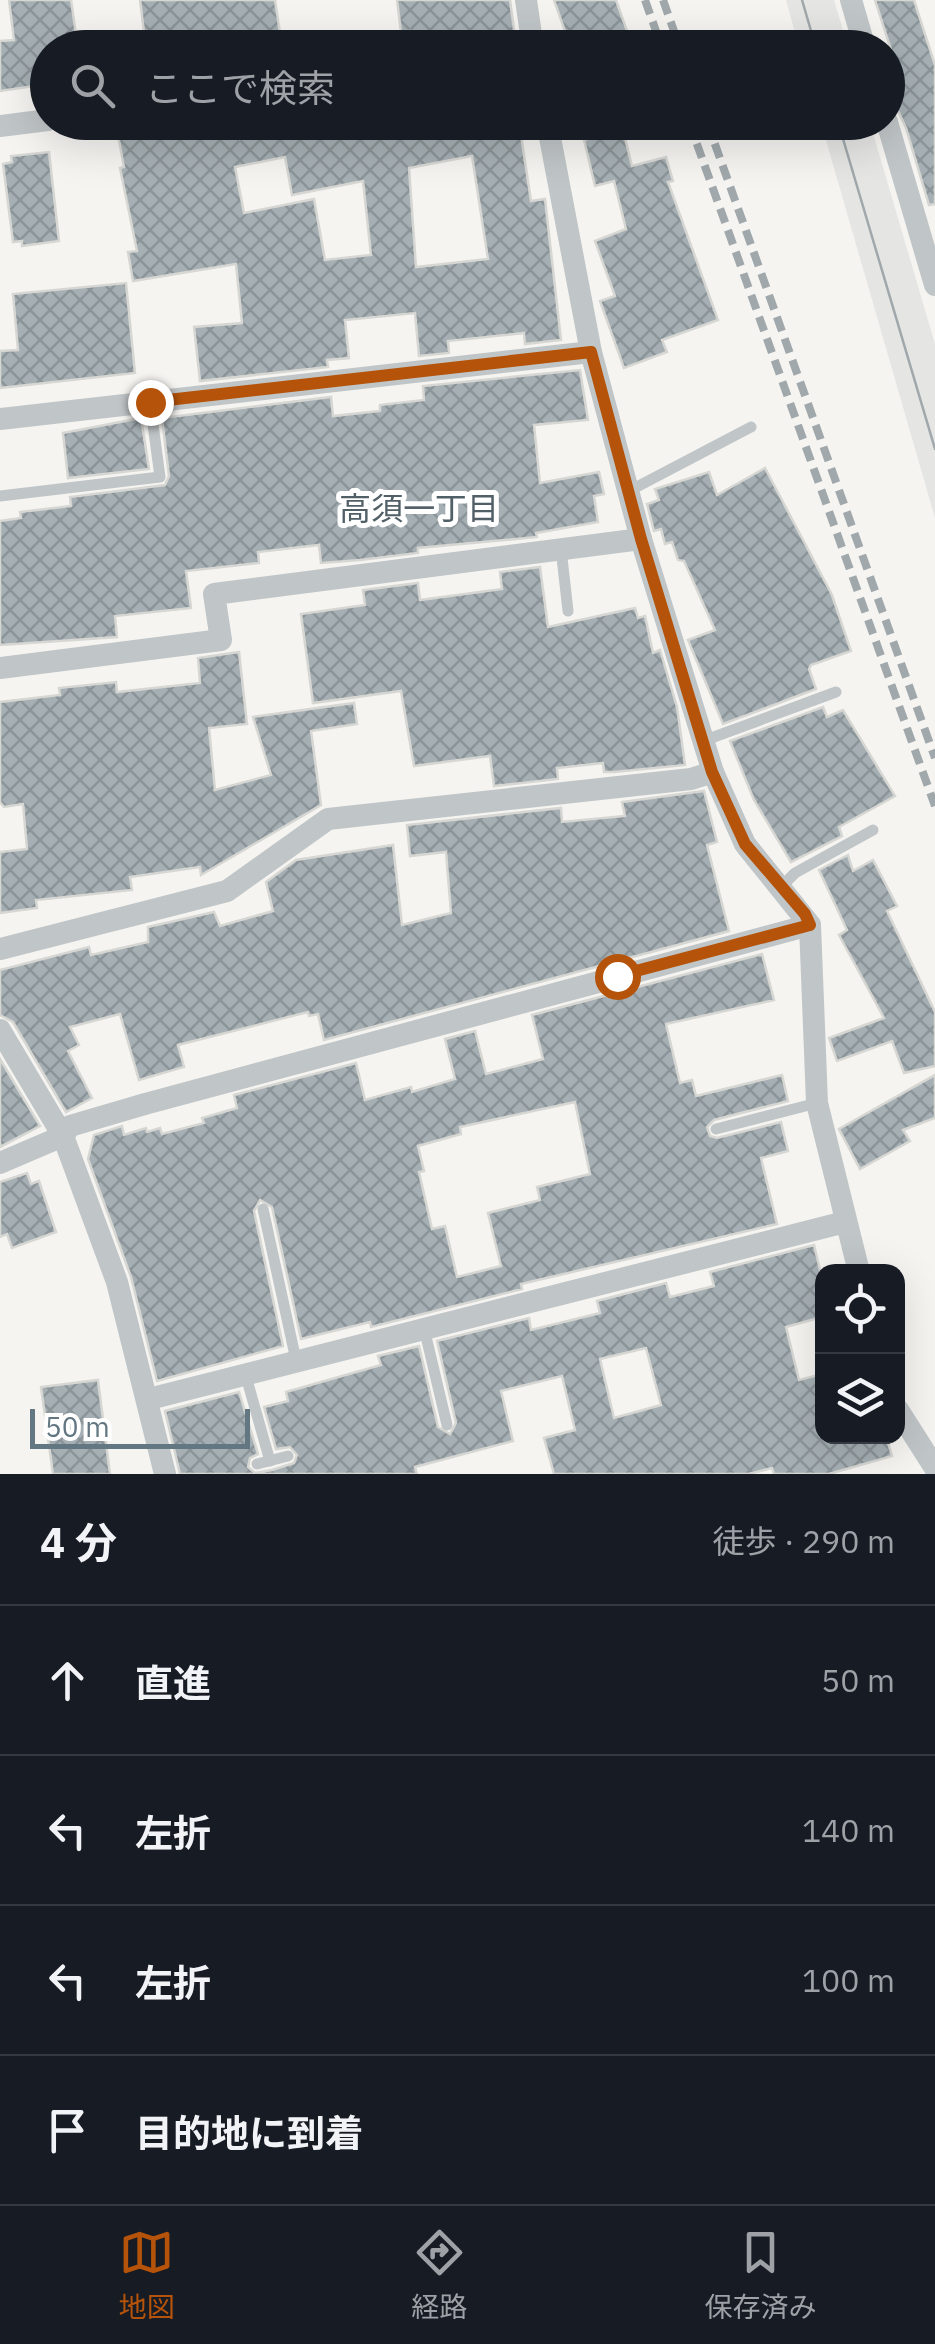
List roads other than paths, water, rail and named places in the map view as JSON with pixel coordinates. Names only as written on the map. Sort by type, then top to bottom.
[{"type":"street","points":[[526,0],[530,30]]},
{"type":"street","points":[[850,0],[859,30]]},
{"type":"street","points":[[0,126],[30,122]]},
{"type":"street","points":[[550,140],[591,352],[641,539],[712,772],[745,844],[810,925],[816,1008],[816,1104],[857,1264]]},
{"type":"street","points":[[892,140],[935,286]]},
{"type":"street","points":[[0,419],[591,352]]},
{"type":"street","points":[[0,668],[221,640],[214,594],[641,539]]},
{"type":"street","points":[[0,950],[227,892],[328,819],[691,780],[712,772]]},
{"type":"street","points":[[0,1164],[63,1136],[70,1126],[810,925]]},
{"type":"street","points":[[0,1030],[63,1136],[116,1282],[166,1474]]},
{"type":"street","points":[[149,1398],[845,1222]]},
{"type":"street","points":[[905,1421],[935,1468],[915,1474]]},
{"type":"lane","points":[[0,496],[160,477],[150,402]]},
{"type":"lane","points":[[629,491],[751,427]]},
{"type":"lane","points":[[562,549],[568,612]]},
{"type":"lane","points":[[703,741],[836,692]]},
{"type":"lane","points":[[780,887],[795,873],[873,830]]},
{"type":"lane","points":[[716,1129],[816,1104]]},
{"type":"lane","points":[[263,1208],[296,1360]]},
{"type":"lane","points":[[424,1328],[447,1426]]},
{"type":"lane","points":[[245,1372],[263,1462],[288,1456]]},
{"type":"tram line","points":[[802,0],[811,30]]},
{"type":"tram line","points":[[843,140],[935,449]]},
{"type":"railway","points":[[645,0],[656,30]]},
{"type":"railway","points":[[663,0],[674,30]]},
{"type":"railway","points":[[695,140],[935,806]]},
{"type":"railway","points":[[713,140],[935,758]]},
{"type":"district","name":"高須一丁目","points":[[419,508]]}]
